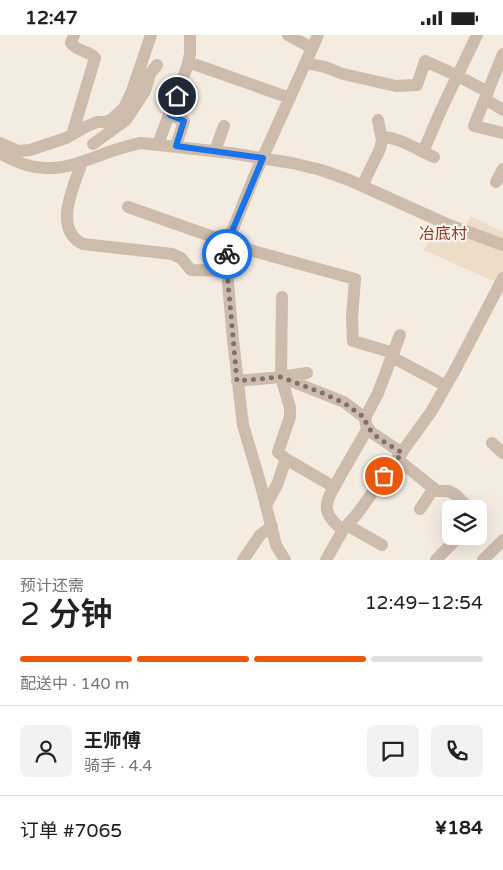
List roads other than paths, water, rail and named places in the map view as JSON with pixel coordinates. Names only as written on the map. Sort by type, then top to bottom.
[{"type":"street","points":[[72,135],[95,58],[92,54],[75,48],[72,43],[74,35]]},
{"type":"street","points":[[0,143],[18,151],[30,150],[58,141],[97,122],[105,122],[118,115],[124,108],[132,91],[151,35]]},
{"type":"street","points":[[158,144],[188,63],[191,46],[190,35]]},
{"type":"street","points":[[288,35],[312,48]]},
{"type":"street","points":[[285,560],[276,545],[243,425],[237,381],[227,271],[227,251],[233,229],[318,35]]},
{"type":"street","points":[[382,137],[396,139],[429,155],[441,109],[477,35]]},
{"type":"street","points":[[503,54],[474,126],[503,133]]},
{"type":"street","points":[[306,63],[396,86],[417,85],[425,61],[458,76],[486,95],[503,110]]},
{"type":"street","points":[[188,63],[290,98]]},
{"type":"street","points":[[62,166],[126,120],[145,91],[150,74],[157,65]]},
{"type":"street","points":[[170,115],[184,121],[176,146]]},
{"type":"street","points":[[362,186],[380,149],[382,137],[378,120]]},
{"type":"street","points":[[94,144],[105,122]]},
{"type":"street","points":[[215,151],[224,126]]},
{"type":"street","points":[[0,153],[24,165],[38,168],[82,162],[141,143],[215,151],[292,163],[321,170],[449,225],[503,245]]},
{"type":"street","points":[[82,162],[66,215],[67,226],[74,240],[83,244],[172,254],[181,258],[191,270],[227,271]]},
{"type":"street","points":[[496,182],[503,169]]},
{"type":"street","points":[[128,207],[276,257],[355,279],[352,318],[353,341],[393,355],[446,386]]},
{"type":"street","points":[[326,560],[345,528],[431,412],[503,278]]},
{"type":"street","points":[[282,297],[281,377],[290,408],[290,417],[278,452],[286,459],[334,487]]},
{"type":"street","points":[[382,545],[332,522],[328,514],[327,503],[330,493],[367,423],[400,335]]},
{"type":"street","points":[[237,381],[308,373]]},
{"type":"street","points":[[281,377],[344,403],[434,489],[437,491],[449,491],[461,500]]},
{"type":"street","points":[[492,443],[503,453]]},
{"type":"street","points":[[266,505],[277,485],[286,459]]},
{"type":"street","points":[[420,509],[434,489]]},
{"type":"street","points":[[243,560],[260,535],[272,526]]},
{"type":"street","points":[[483,560],[502,544]]},
{"type":"street","points":[[436,560],[450,545]]},
{"type":"district","name":"冶底村","points":[[443,234]]}]
